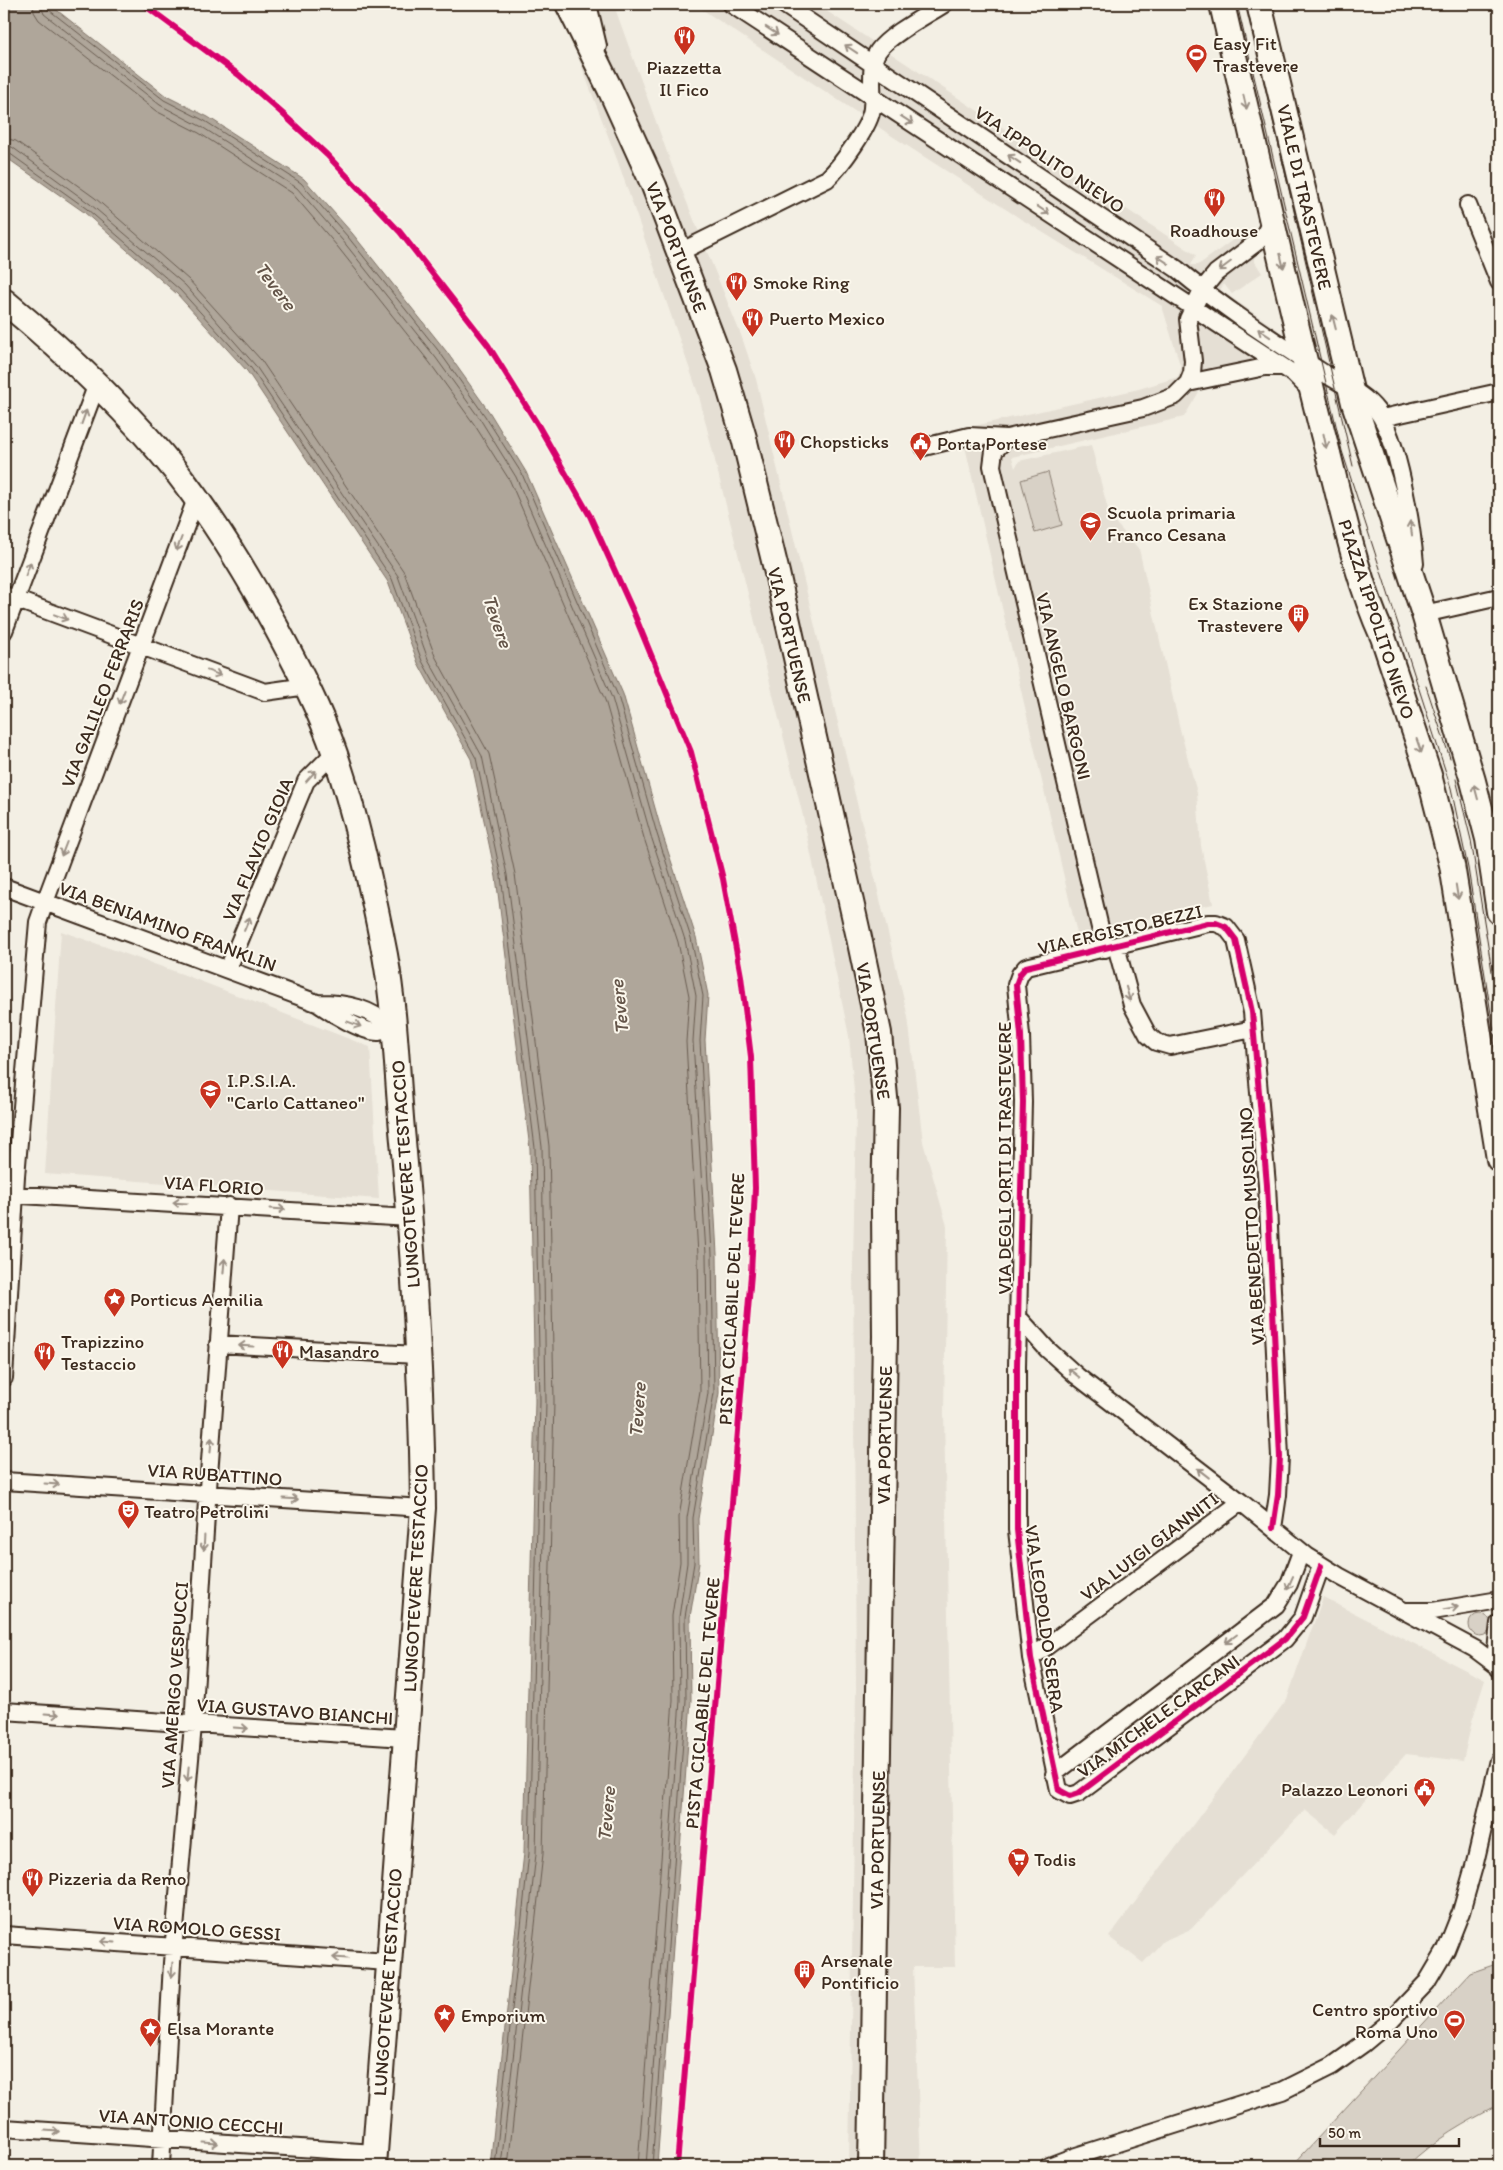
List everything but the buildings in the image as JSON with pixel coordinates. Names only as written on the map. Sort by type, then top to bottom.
[{"type":"main road","name":"VIA PORTUENSE","points":[[568,4],[610,89],[654,186],[724,370],[744,438],[779,582],[856,924],[876,1020],[884,1077],[886,1128],[884,1210],[886,1336],[871,2166]]},
{"type":"main road","name":"VIALE DI TRASTEVERE","points":[[1222,4],[1272,220],[1294,364]]},
{"type":"main road","name":"VIALE DI TRASTEVERE","points":[[1259,4],[1351,389]]},
{"type":"main road","name":"LUNGOTEVERE TESTACCIO","points":[[4,301],[97,384],[160,452],[196,499],[245,571],[307,686],[335,752],[368,872],[385,956],[394,1028],[410,1218],[423,1508],[404,1738],[374,2160]]},
{"type":"main road","name":"PIAZZA IPPOLITO NIEVO","points":[[1294,364],[1313,393],[1336,488],[1363,584],[1429,775],[1448,844],[1499,1159]]},
{"type":"main road","points":[[1351,389],[1420,604],[1473,782],[1494,838],[1499,912]]},
{"type":"street","points":[[588,4],[589,16],[610,89]]},
{"type":"street","points":[[731,4],[1192,308],[1294,364],[1351,389],[1367,400],[1382,418],[1397,464],[1409,514],[1420,604],[1499,597]]},
{"type":"street","name":"VIA IPPOLITO NIEVO","points":[[783,4],[1177,269],[1202,290]]},
{"type":"street","points":[[680,252],[827,180],[835,172],[868,123],[872,110],[874,64],[877,53],[885,43],[944,4]]},
{"type":"street","points":[[1468,205],[1499,282]]},
{"type":"street","points":[[924,447],[969,436],[1007,438],[1154,405],[1176,396],[1188,383],[1193,365],[1188,325],[1192,308],[1202,290],[1216,273],[1257,242],[1264,235],[1272,220]]},
{"type":"street","points":[[1202,290],[1294,364]]},
{"type":"street","points":[[1188,383],[1265,367],[1294,364]]},
{"type":"street","points":[[4,631],[10,597],[97,384]]},
{"type":"street","points":[[1382,418],[1499,392]]},
{"type":"street","name":"VIA ANGELO BARGONI","points":[[1007,438],[994,451],[991,459],[992,466],[1110,948],[1132,1006],[1148,1034],[1156,1042],[1170,1046],[1253,1029]]},
{"type":"street","name":"VIA GALILEO FERRARIS","points":[[4,1378],[9,1194],[38,922],[196,499]]},
{"type":"street","points":[[10,597],[265,692],[307,686]]},
{"type":"street","name":"VIA FLAVIO GIOIA","points":[[228,969],[306,781],[335,752]]},
{"type":"street","name":"VIA BENIAMINO FRANKLIN","points":[[4,886],[317,1003],[341,1003],[364,1009],[377,1015],[394,1028]]},
{"type":"street","name":"VIA ERGISTO BEZZI","points":[[1022,970],[1036,964],[1110,948],[1201,924],[1216,923],[1226,927]]},
{"type":"street","name":"VIA BENEDETTO MUSOLINO","points":[[1226,927],[1237,943],[1248,989],[1266,1185],[1280,1452],[1278,1495],[1273,1528]]},
{"type":"street","name":"VIA DEGLI ORTI DI TRASTEVERE","points":[[1022,970],[1016,985],[1023,1078],[1019,1318],[1067,1368],[1241,1502],[1301,1552],[1321,1566],[1475,1649],[1499,1668]]},
{"type":"street","name":"VIA FLORIO","points":[[9,1194],[410,1218]]},
{"type":"street","name":"VIA AMERIGO VESPUCCI","points":[[160,2166],[174,1946],[193,1725],[229,1206]]},
{"type":"street","name":"VIA LEOPOLDO SERRA","points":[[1019,1318],[1017,1366],[1017,1522],[1031,1658],[1054,1774]]},
{"type":"street","points":[[218,1344],[417,1355]]},
{"type":"street","name":"VIA RUBATTINO","points":[[4,1481],[423,1508]]},
{"type":"street","name":"VIA LUIGI GIANNITI","points":[[1031,1658],[1241,1502]]},
{"type":"street","name":"VIA MICHELE CARCANI","points":[[1301,1552],[1286,1591],[1270,1610],[1054,1774],[1057,1786],[1062,1793],[1070,1796],[1078,1793],[1285,1639],[1302,1617],[1321,1566]]},
{"type":"street","points":[[1402,1611],[1433,1610],[1499,1600]]},
{"type":"street","points":[[1499,1623],[1496,1650],[1499,1668]]},
{"type":"street","name":"VIA GUSTAVO BIANCHI","points":[[4,1711],[404,1738]]},
{"type":"street","points":[[1049,2166],[1282,2091],[1332,2066],[1382,2028],[1420,1990],[1432,1975],[1446,1950],[1461,1912],[1473,1871],[1499,1760]]},
{"type":"street","name":"VIA ROMOLO GESSI","points":[[4,1935],[388,1962]]},
{"type":"street","name":"VIA ANTONIO CECCHI","points":[[4,2128],[162,2139],[374,2160]]},
{"type":"shaded area","points":[[555,4],[635,4],[616,11],[672,166],[741,335],[756,379],[908,1017],[923,1142],[947,1226],[944,1413],[955,1967],[913,1967],[921,2166],[849,2166],[856,1689],[853,1264],[856,1113],[849,1036],[803,816],[699,396],[618,162],[567,28]]},
{"type":"shaded area","name":"Porta Portese","points":[[694,4],[816,4],[1196,255],[1191,265],[1201,263],[1248,229],[1255,262],[1262,273],[1232,294],[1224,284],[1220,290],[1278,330],[1287,358],[1273,375],[1200,390],[1184,417],[1012,457],[1015,468],[1019,461],[1091,445],[1110,517],[1139,549],[1180,729],[1197,793],[1201,846],[1213,904],[1121,925],[1078,938],[961,429],[1139,389],[1178,377],[1181,368],[1162,306],[1021,219],[892,136]]},
{"type":"shaded area","points":[[1048,472],[1062,525],[1035,533],[1021,480]]},
{"type":"shaded area","name":"I.P.S.I.A. \"Carlo Cattaneo\"","points":[[61,931],[182,974],[370,1047],[379,1199],[45,1174]]},
{"type":"shaded area","points":[[1323,1597],[1485,1680],[1472,1721],[1463,1761],[1406,1754],[1335,1834],[1305,1810],[1191,1929],[1163,1941],[1143,1963],[1109,1937],[1287,1699]]},
{"type":"shaded area","points":[[1480,1614],[1488,1617],[1491,1625],[1488,1633],[1480,1636],[1472,1633],[1469,1625],[1472,1617]]},
{"type":"shaded area","name":"Centro sportivo Roma Uno","points":[[1499,1963],[1499,2105],[1439,2140],[1407,2166],[1292,2166],[1470,1973]]},
{"type":"water","name":"Tevere","points":[[4,4],[49,4],[166,96],[208,117],[304,179],[352,233],[446,351],[490,413],[526,472],[623,694],[662,833],[696,937],[708,995],[705,1040],[717,1254],[719,1393],[698,1519],[699,1563],[690,1617],[691,1700],[657,2166],[490,2166],[524,1853],[535,1401],[530,1149],[496,877],[471,759],[418,663],[388,582],[247,371],[177,294],[84,212],[4,156]]},
{"type":"tram line","points":[[1237,4],[1342,451],[1451,788],[1468,868],[1499,1064]]},
{"type":"tram line","points":[[1246,4],[1353,466]]},
{"type":"tram line","points":[[1426,686],[1450,758]]},
{"type":"tram line","points":[[1456,779],[1471,840],[1499,1015]]},
{"type":"cycle path","name":"PISTA CICLABILE DEL TEVERE","points":[[143,4],[239,75],[327,155],[400,232],[488,345],[538,425],[590,516],[633,611],[691,752],[723,879],[741,976],[751,1057],[755,1188],[751,1274],[677,2166]]},
{"type":"cycle path","points":[[1273,1528],[1278,1495],[1280,1457],[1267,1185],[1252,1012],[1236,940],[1226,927],[1216,923],[1208,923],[1026,967],[1020,974],[1016,985],[1021,1035],[1023,1102],[1017,1366],[1017,1530],[1031,1658],[1059,1790],[1070,1796],[1079,1793],[1285,1639],[1303,1617],[1321,1566]]},
{"type":"place","name":"Piazzetta Il Fico","points":[[684,55]]},
{"type":"place","name":"Easy Fit Trastevere","points":[[1197,73]]},
{"type":"place","name":"Roadhouse","points":[[1214,218]]},
{"type":"place","name":"Smoke Ring","points":[[737,301]]},
{"type":"place","name":"Puerto Mexico","points":[[753,337]]},
{"type":"place","name":"Chopsticks","points":[[784,460]]},
{"type":"place","name":"Porta Portese","points":[[921,462]]},
{"type":"place","name":"Scuola primaria Franco Cesana","points":[[1091,542]]},
{"type":"place","name":"Ex Stazione Trastevere","points":[[1299,633]]},
{"type":"place","name":"I.P.S.I.A. \"Carlo Cattaneo\"","points":[[211,1110]]},
{"type":"place","name":"Porticus Aemilia","points":[[114,1318]]},
{"type":"place","name":"Masandro","points":[[283,1370]]},
{"type":"place","name":"Trapizzino Testaccio","points":[[45,1371]]},
{"type":"place","name":"Teatro Petrolini","points":[[128,1530]]},
{"type":"place","name":"Palazzo Leonori","points":[[1424,1808]]},
{"type":"place","name":"Todis","points":[[1018,1878]]},
{"type":"place","name":"Pizzeria da Remo","points":[[32,1897]]},
{"type":"place","name":"Arsenale Pontificio","points":[[805,1990]]},
{"type":"place","name":"Emporium","points":[[445,2034]]},
{"type":"place","name":"Centro sportivo Roma Uno","points":[[1454,2039]]},
{"type":"place","name":"Elsa Morante","points":[[151,2047]]}]
